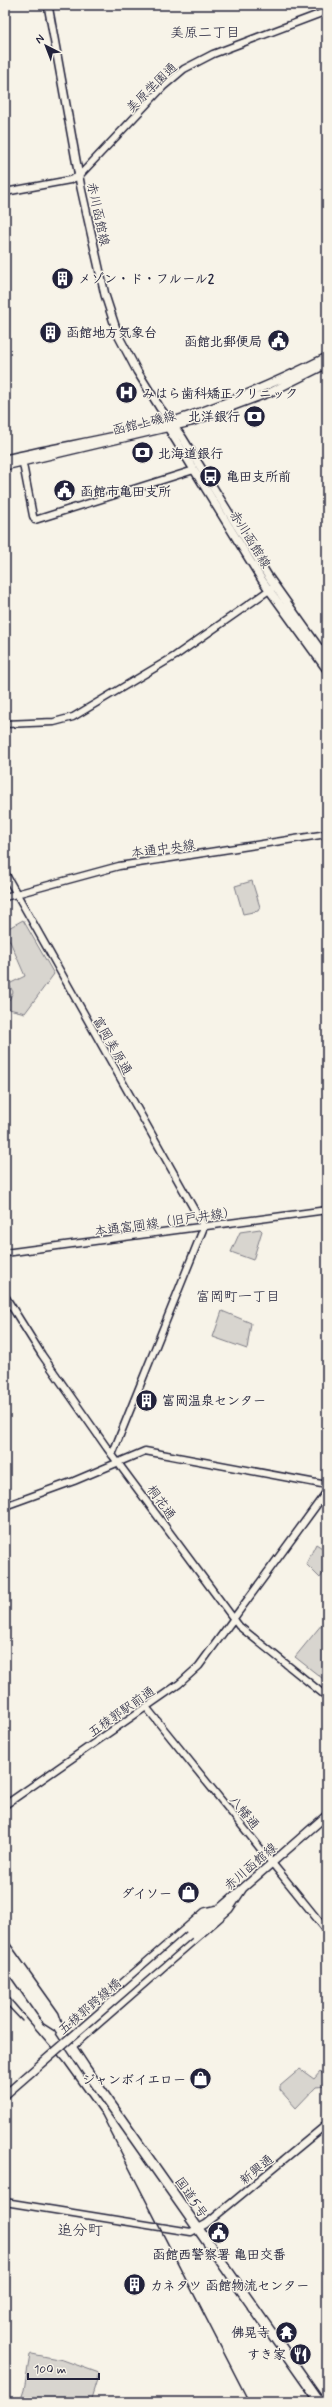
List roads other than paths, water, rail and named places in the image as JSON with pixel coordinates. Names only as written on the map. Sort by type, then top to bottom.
[{"type":"highway","name":"国道5号","points":[[5,1946],[54,2015],[58,2027],[71,2048],[320,2402]]},
{"type":"highway","name":"国道5号","points":[[5,1960],[47,2020],[58,2027]]},
{"type":"main road","name":"赤川函館線","points":[[48,5],[79,176],[113,323],[130,360],[272,588],[327,659]]},
{"type":"main road","name":"函館上磯線","points":[[170,425],[232,401],[327,357]]},
{"type":"main road","name":"函館上磯線","points":[[5,466],[22,459],[170,425],[234,407],[327,364]]},
{"type":"main road","name":"赤川函館線","points":[[170,425],[194,470],[327,670]]},
{"type":"main road","name":"函館上磯線","points":[[5,459],[22,459]]},
{"type":"main road","name":"赤川函館線","points":[[189,1935],[327,1815]]},
{"type":"main road","points":[[71,2048],[229,1909],[243,1888]]},
{"type":"main road","points":[[63,2035],[205,1912],[218,1909]]},
{"type":"main road","name":"五稜郭跨線橋","points":[[5,2095],[189,1935]]},
{"type":"street","name":"美原学園通","points":[[5,192],[70,180],[79,176],[164,86],[184,69],[213,54],[327,11]]},
{"type":"street","points":[[22,459],[35,520],[194,470]]},
{"type":"street","points":[[5,724],[54,722],[73,717],[176,656],[272,588]]},
{"type":"street","name":"本通中央線","points":[[5,897],[119,866],[327,834]]},
{"type":"street","name":"富岡美原通","points":[[5,873],[204,1227]]},
{"type":"street","name":"本通富岡線（旧戸井線）","points":[[5,1253],[327,1210]]},
{"type":"street","points":[[112,1455],[204,1227]]},
{"type":"street","name":"桐花通","points":[[5,1296],[42,1355],[112,1455],[235,1620],[246,1633],[327,1697]]},
{"type":"street","points":[[5,1506],[74,1481],[147,1451],[327,1484]]},
{"type":"street","name":"五稜郭駅前通","points":[[5,1805],[146,1707],[199,1666],[235,1620],[327,1491]]},
{"type":"street","name":"八幡通","points":[[146,1707],[327,1931]]},
{"type":"street","name":"新興通","points":[[199,2230],[327,2124]]},
{"type":"street","points":[[5,2202],[160,2228],[191,2232],[199,2230]]},
{"type":"railway","points":[[5,1993],[64,2062],[102,2115],[249,2402]]},
{"type":"railway","points":[[5,2003],[22,2021]]},
{"type":"place","name":"メゾン・ド・フルール2","points":[[62,278]]},
{"type":"place","name":"函館地方気象台","points":[[50,332]]},
{"type":"place","name":"函館北郵便局","points":[[278,341]]},
{"type":"place","name":"みはら歯科矯正クリニック","points":[[127,393]]},
{"type":"place","name":"北洋銀行","points":[[255,416]]},
{"type":"place","name":"北海道銀行","points":[[143,453]]},
{"type":"place","name":"亀田支所前","points":[[211,476]]},
{"type":"place","name":"函館市亀田支所","points":[[64,491]]},
{"type":"place","name":"富岡温泉センター","points":[[147,1400]]},
{"type":"place","name":"ダイソー","points":[[188,1893]]},
{"type":"place","name":"ジャンボイエロー","points":[[201,2079]]},
{"type":"place","name":"函館西警察署 亀田交番","points":[[219,2232]]},
{"type":"place","name":"カネタツ 函館物流センター","points":[[134,2285]]},
{"type":"place","name":"佛晃寺","points":[[286,2332]]},
{"type":"place","name":"すき家","points":[[301,2354]]},
{"type":"district","name":"美原二丁目","points":[[205,32]]},
{"type":"district","name":"富岡町一丁目","points":[[238,1296]]},
{"type":"district","name":"追分町","points":[[80,2230]]}]
